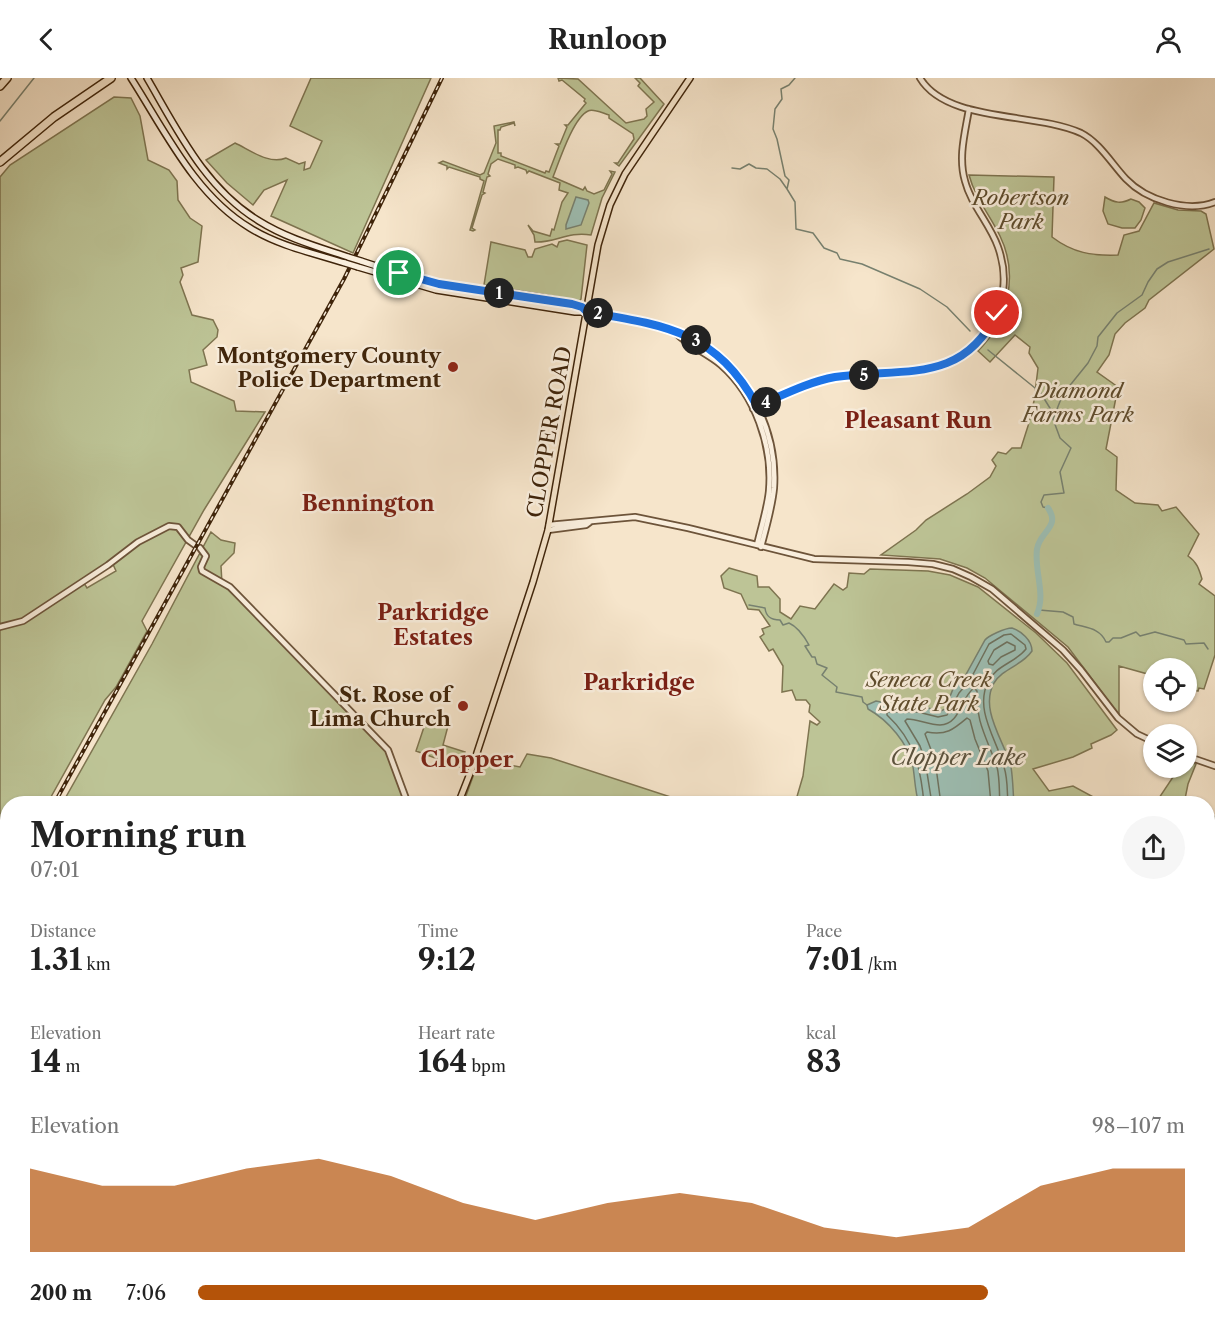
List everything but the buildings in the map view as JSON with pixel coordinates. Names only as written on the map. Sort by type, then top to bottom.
[{"type":"highway","points":[[0,86],[6,78]]},
{"type":"highway","points":[[0,162],[54,117],[111,78]]},
{"type":"main road","points":[[131,78],[193,175],[229,213],[268,237],[288,246],[347,260],[361,261],[428,282],[550,300],[582,307],[587,312]]},
{"type":"main road","points":[[147,78],[196,160],[230,200],[264,224],[358,267],[436,290],[587,312]]},
{"type":"main road","name":"CLOPPER ROAD","points":[[461,796],[533,582],[548,528],[598,245],[610,205],[625,174],[690,78]]},
{"type":"street","points":[[920,78],[929,90],[943,101],[969,109],[1052,125],[1083,134],[1130,183],[1151,196],[1185,206],[1215,202]]},
{"type":"street","points":[[755,408],[799,387],[834,377],[923,371],[936,368],[966,354],[982,338],[992,324],[1001,300],[1003,266],[998,245],[972,199],[963,174],[962,148],[969,109]]},
{"type":"street","points":[[587,312],[650,323],[676,333],[720,364],[755,408],[764,437],[770,473],[767,505],[759,546]]},
{"type":"street","points":[[548,528],[585,521],[635,517],[828,561],[908,562],[933,564],[953,569],[992,589],[1063,650],[1118,718],[1143,737]]},
{"type":"street","points":[[0,627],[22,621],[108,565],[138,542],[169,526],[178,527],[190,543],[206,556],[201,567],[202,571],[230,587],[388,750],[405,796]]},
{"type":"street","points":[[1197,760],[1215,766]]},
{"type":"green space","points":[[311,78],[431,78],[353,253],[271,216],[287,180],[264,190],[253,205],[227,183],[206,160],[235,143],[266,158],[280,160],[286,158],[299,164],[305,162],[304,170],[310,168],[322,141],[290,126]]},
{"type":"green space","points":[[558,78],[578,79],[626,123],[644,119],[647,116],[646,109],[654,102],[638,86],[640,83],[635,78],[640,78],[664,104],[619,166],[615,163],[618,163],[634,139],[633,134],[609,118],[609,115],[595,110],[582,115],[577,122],[553,177],[583,190],[585,187],[587,191],[594,194],[604,190],[612,174],[610,171],[615,172],[602,198],[591,235],[575,235],[535,242],[528,225],[533,231],[550,236],[562,202],[568,193],[559,190],[560,183],[529,171],[527,173],[526,170],[515,168],[515,165],[498,159],[491,164],[488,174],[490,176],[487,177],[483,192],[485,193],[482,195],[472,228],[475,230],[470,230],[484,181],[480,177],[449,167],[447,169],[447,166],[439,163],[443,161],[480,175],[484,173],[496,143],[494,126],[514,122],[515,126],[514,123],[498,130],[498,153],[545,173],[549,172],[559,146],[556,144],[560,144],[567,127],[565,125],[568,125],[586,103],[585,99]]},
{"type":"green space","points":[[114,97],[131,98],[140,116],[148,160],[169,170],[177,181],[178,200],[190,218],[202,226],[198,262],[181,268],[183,275],[180,282],[192,315],[213,320],[218,330],[217,337],[203,350],[207,365],[189,370],[191,382],[234,401],[236,411],[265,412],[204,510],[142,621],[147,631],[51,796],[0,796],[0,177],[10,165]],"holes":[[[111,560],[116,571],[87,588],[84,583],[62,596],[62,593]]]},
{"type":"green space","points":[[969,175],[1054,177],[1052,237],[1068,247],[1091,254],[1118,255],[1124,235],[1139,231],[1154,203],[1178,210],[1201,211],[1206,214],[1214,249],[1149,300],[1145,308],[1125,323],[1115,334],[1109,355],[1097,372],[1118,387],[1106,449],[1117,457],[1116,490],[1135,503],[1158,505],[1162,511],[1176,507],[1199,534],[1188,556],[1199,569],[1202,579],[1199,584],[1215,596],[1215,655],[1204,689],[1199,688],[1197,691],[1197,658],[1143,658],[1143,673],[1119,666],[1119,715],[1068,647],[985,578],[967,568],[940,559],[881,555],[926,520],[990,477],[996,466],[992,460],[998,452],[1006,454],[1012,448],[1021,448],[1028,426],[1038,368],[1029,353],[1030,347],[1015,335],[990,362],[978,351],[997,326],[1003,312],[1009,282],[1009,266],[1000,236]]},
{"type":"green space","points":[[1105,197],[1118,202],[1131,199],[1139,202],[1145,208],[1135,228],[1122,228],[1108,224],[1103,211]]},
{"type":"green space","points":[[567,240],[587,245],[579,302],[484,285],[491,242],[525,250],[528,257],[532,257],[535,249],[552,244],[557,247],[559,242]]},
{"type":"green space","points":[[211,532],[221,540],[235,543],[234,553],[221,566],[222,584],[276,635],[387,752],[405,796],[66,796],[152,644]]},
{"type":"green space","name":"Seneca Creek State Park","points":[[729,568],[757,576],[758,587],[769,587],[780,599],[780,612],[791,619],[800,606],[815,609],[834,584],[843,590],[847,587],[849,573],[864,574],[870,569],[928,571],[950,575],[978,587],[1036,633],[1067,663],[1117,730],[1091,744],[1092,748],[1073,757],[1033,769],[1049,791],[1073,786],[1091,796],[797,796],[803,776],[810,721],[817,725],[820,722],[809,712],[810,705],[806,700],[796,700],[792,690],[782,692],[783,666],[773,649],[769,651],[760,637],[764,634],[762,629],[770,626],[759,610],[748,609],[741,594],[724,588],[721,576]]},
{"type":"green space","points":[[427,718],[448,726],[443,745],[465,752],[460,767],[416,751]]},
{"type":"green space","points":[[527,754],[551,758],[667,796],[466,796],[479,760],[485,763],[487,761],[520,767]]},
{"type":"green space","points":[[1172,778],[1190,778],[1186,796],[1160,796]]},
{"type":"water","points":[[576,197],[588,200],[589,203],[581,225],[566,229],[566,225]]},
{"type":"water","name":"Clopper Lake","points":[[1012,628],[1019,631],[1032,647],[1028,656],[998,678],[990,693],[991,715],[1011,767],[1013,796],[917,796],[911,758],[907,750],[890,726],[868,709],[867,705],[876,701],[941,711],[945,709],[953,689],[964,678],[985,640],[1005,629]]},
{"type":"waterway","points":[[0,121],[34,78]]},
{"type":"waterway","points":[[795,78],[781,89],[782,99],[775,109],[773,129],[785,176],[789,180],[787,189],[795,202],[796,229],[813,233],[824,248],[837,253],[840,259],[862,264],[920,289],[947,307],[970,331]]},
{"type":"waterway","points":[[732,168],[740,169],[749,164],[756,168],[767,169],[780,179],[787,189]]},
{"type":"waterway","points":[[1048,508],[1043,507],[1041,502],[1044,495],[1064,493],[1060,472],[1071,448],[1060,438],[1053,419],[1063,394],[1088,363],[1097,346],[1098,337],[1117,313],[1142,295],[1157,269],[1168,262],[1209,249]]},
{"type":"waterway","points":[[988,350],[1040,392],[1053,413]]},
{"type":"waterway","points":[[1037,614],[1040,598],[1037,549],[1051,525],[1051,514],[1048,508]]},
{"type":"waterway","points":[[749,605],[765,608],[766,614],[770,617],[780,620],[783,625],[789,623],[795,627],[809,645],[805,646],[812,657],[815,657],[817,664],[827,668],[822,675],[837,687],[836,692],[862,697],[863,702],[867,705]]},
{"type":"waterway","points":[[1039,610],[1063,612],[1073,617],[1074,624],[1097,631],[1106,642],[1136,632],[1140,636],[1155,632],[1184,640],[1186,644],[1204,643],[1208,649]]},
{"type":"railway","points":[[58,796],[344,279],[442,78]]},
{"type":"place","name":"Montgomery County Police Department","points":[[453,367]]},
{"type":"place","name":"St. Rose of Lima Church","points":[[463,706]]},
{"type":"district","name":"Pleasant Run","points":[[918,420]]},
{"type":"district","name":"Bennington","points":[[368,503]]},
{"type":"district","name":"Parkridge Estates","points":[[433,624]]},
{"type":"district","name":"Parkridge","points":[[639,682]]},
{"type":"district","name":"Clopper","points":[[467,759]]},
{"type":"route","points":[[399,273],[439,284],[572,304],[582,307],[587,312],[650,323],[682,333],[702,344],[724,361],[751,394],[757,406],[799,387],[834,377],[923,371],[945,365],[966,354],[982,338],[997,313]]},
{"type":"park label","name":"Robertson Park","points":[[1021,209]]},
{"type":"park label","name":"Diamond Farms Park","points":[[1078,402]]}]
